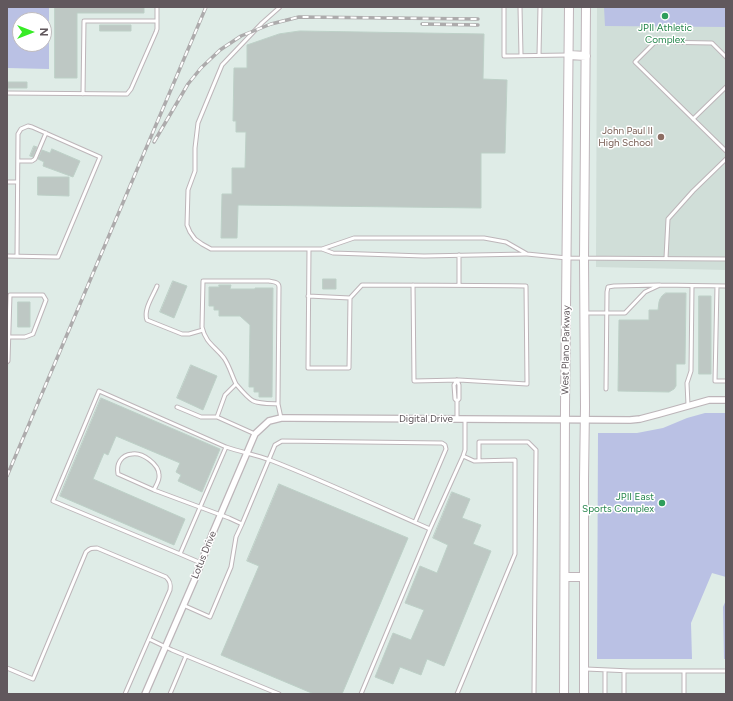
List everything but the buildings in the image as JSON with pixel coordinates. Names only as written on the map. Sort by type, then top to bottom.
[{"type":"main road","name":"West Plano Parkway","points":[[564,694],[569,7]]},
{"type":"main road","name":"West Plano Parkway","points":[[584,694],[584,258],[586,7]]},
{"type":"main road","points":[[569,55],[586,56]]},
{"type":"main road","points":[[565,577],[584,577]]},
{"type":"street","name":"Digital Drive","points":[[269,421],[281,418],[630,420],[640,419],[709,400],[726,400]]},
{"type":"street","name":"Lotus Drive","points":[[145,694],[246,453],[255,434],[269,421]]},
{"type":"lane","points":[[7,93],[125,94],[129,92],[156,32],[157,7]]},
{"type":"lane","points":[[280,7],[262,23],[222,65],[198,123],[195,148],[195,171],[188,190],[187,225],[195,239],[211,249],[322,249],[354,238],[484,238],[506,242],[527,254]]},
{"type":"lane","points":[[504,7],[504,56],[569,55]]},
{"type":"lane","points":[[520,7],[521,56]]},
{"type":"lane","points":[[539,55],[540,7]]},
{"type":"lane","points":[[83,94],[84,21],[157,21]]},
{"type":"lane","points":[[726,57],[712,43],[655,42],[635,62],[726,152]]},
{"type":"lane","points":[[693,119],[726,87]]},
{"type":"lane","points":[[7,256],[58,257],[100,157],[28,126],[21,129],[18,134],[17,256]]},
{"type":"lane","points":[[18,161],[32,161],[35,159],[46,133]]},
{"type":"lane","points":[[666,258],[668,219],[693,190],[726,159]]},
{"type":"lane","points":[[7,182],[17,182]]},
{"type":"lane","points":[[309,249],[308,368],[349,368],[350,298],[362,285],[413,285],[458,285],[526,286],[527,384],[457,380],[414,381],[413,285]]},
{"type":"lane","points":[[322,249],[333,253],[424,256],[527,254],[567,258],[726,259]]},
{"type":"lane","points":[[458,285],[459,255]]},
{"type":"lane","points":[[278,404],[254,402],[250,400],[236,384],[223,357],[207,340],[202,327],[203,281],[269,281],[277,282],[279,285],[278,404],[281,418]]},
{"type":"lane","points":[[585,313],[625,313],[645,292],[660,285]]},
{"type":"lane","points":[[606,389],[606,292],[608,287],[660,285],[726,286]]},
{"type":"lane","points":[[157,286],[146,312],[147,320],[182,334],[203,330]]},
{"type":"lane","points":[[688,405],[687,383],[692,372],[692,286]]},
{"type":"lane","points":[[717,286],[715,381],[726,381]]},
{"type":"lane","points":[[7,362],[8,361],[8,337],[10,295],[43,296],[46,300],[33,334],[25,337],[8,337]]},
{"type":"lane","points":[[308,296],[350,298]]},
{"type":"lane","points":[[457,380],[454,385],[455,399],[457,401],[457,419]]},
{"type":"lane","points":[[217,417],[225,394],[236,384]]},
{"type":"lane","points":[[201,563],[53,501],[99,391],[226,447],[269,460],[430,529]]},
{"type":"lane","points":[[177,407],[201,418],[217,417],[255,434]]},
{"type":"lane","points":[[361,694],[430,529],[463,456],[465,450],[465,419]]},
{"type":"lane","points":[[183,605],[210,617],[231,567],[236,537],[275,445],[282,441],[442,443],[445,445],[446,449],[415,522]]},
{"type":"lane","points":[[479,461],[479,442],[528,442],[536,450],[534,694]]},
{"type":"lane","points":[[180,554],[226,447]]},
{"type":"lane","points":[[154,490],[160,477],[157,468],[151,460],[138,454],[132,454],[121,458],[118,463],[118,474],[154,490],[242,524]]},
{"type":"lane","points":[[457,694],[515,554],[515,460],[474,461],[463,456]]},
{"type":"lane","points":[[7,668],[33,679],[86,552],[89,549],[97,548],[166,577],[171,584],[170,590],[125,694]]},
{"type":"lane","points":[[149,639],[186,656],[279,694]]},
{"type":"lane","points":[[170,694],[186,656]]},
{"type":"lane","points":[[584,670],[726,671]]},
{"type":"lane","points":[[605,670],[605,694]]},
{"type":"lane","points":[[624,671],[624,694]]},
{"type":"lane","points":[[684,671],[684,694]]},
{"type":"shaded area","points":[[7,7],[49,7],[49,12],[12,12],[12,52],[49,52],[49,69],[7,68]]},
{"type":"shaded area","name":"John Paul II High School","points":[[597,7],[726,7],[726,270],[596,267]]},
{"type":"shaded area","name":"JPII Athletic Complex","points":[[604,7],[726,7],[726,27],[605,26]]},
{"type":"shaded area","name":"JPII East Sports Complex","points":[[705,413],[726,413],[726,577],[712,573],[691,623],[692,659],[597,659],[598,433],[637,433],[663,428],[687,418]]},
{"type":"shaded area","points":[[726,600],[726,659],[724,659],[723,607]]},
{"type":"railway","points":[[7,476],[206,7]]},
{"type":"railway","points":[[154,142],[188,84],[201,68],[220,50],[241,36],[271,24],[299,17],[478,19]]},
{"type":"railway","points":[[422,24],[478,25]]},
{"type":"place","name":"JPII Athletic Complex","points":[[665,16]]},
{"type":"place","name":"John Paul II High School","points":[[661,137]]},
{"type":"place","name":"JPII East Sports Complex","points":[[662,503]]}]
